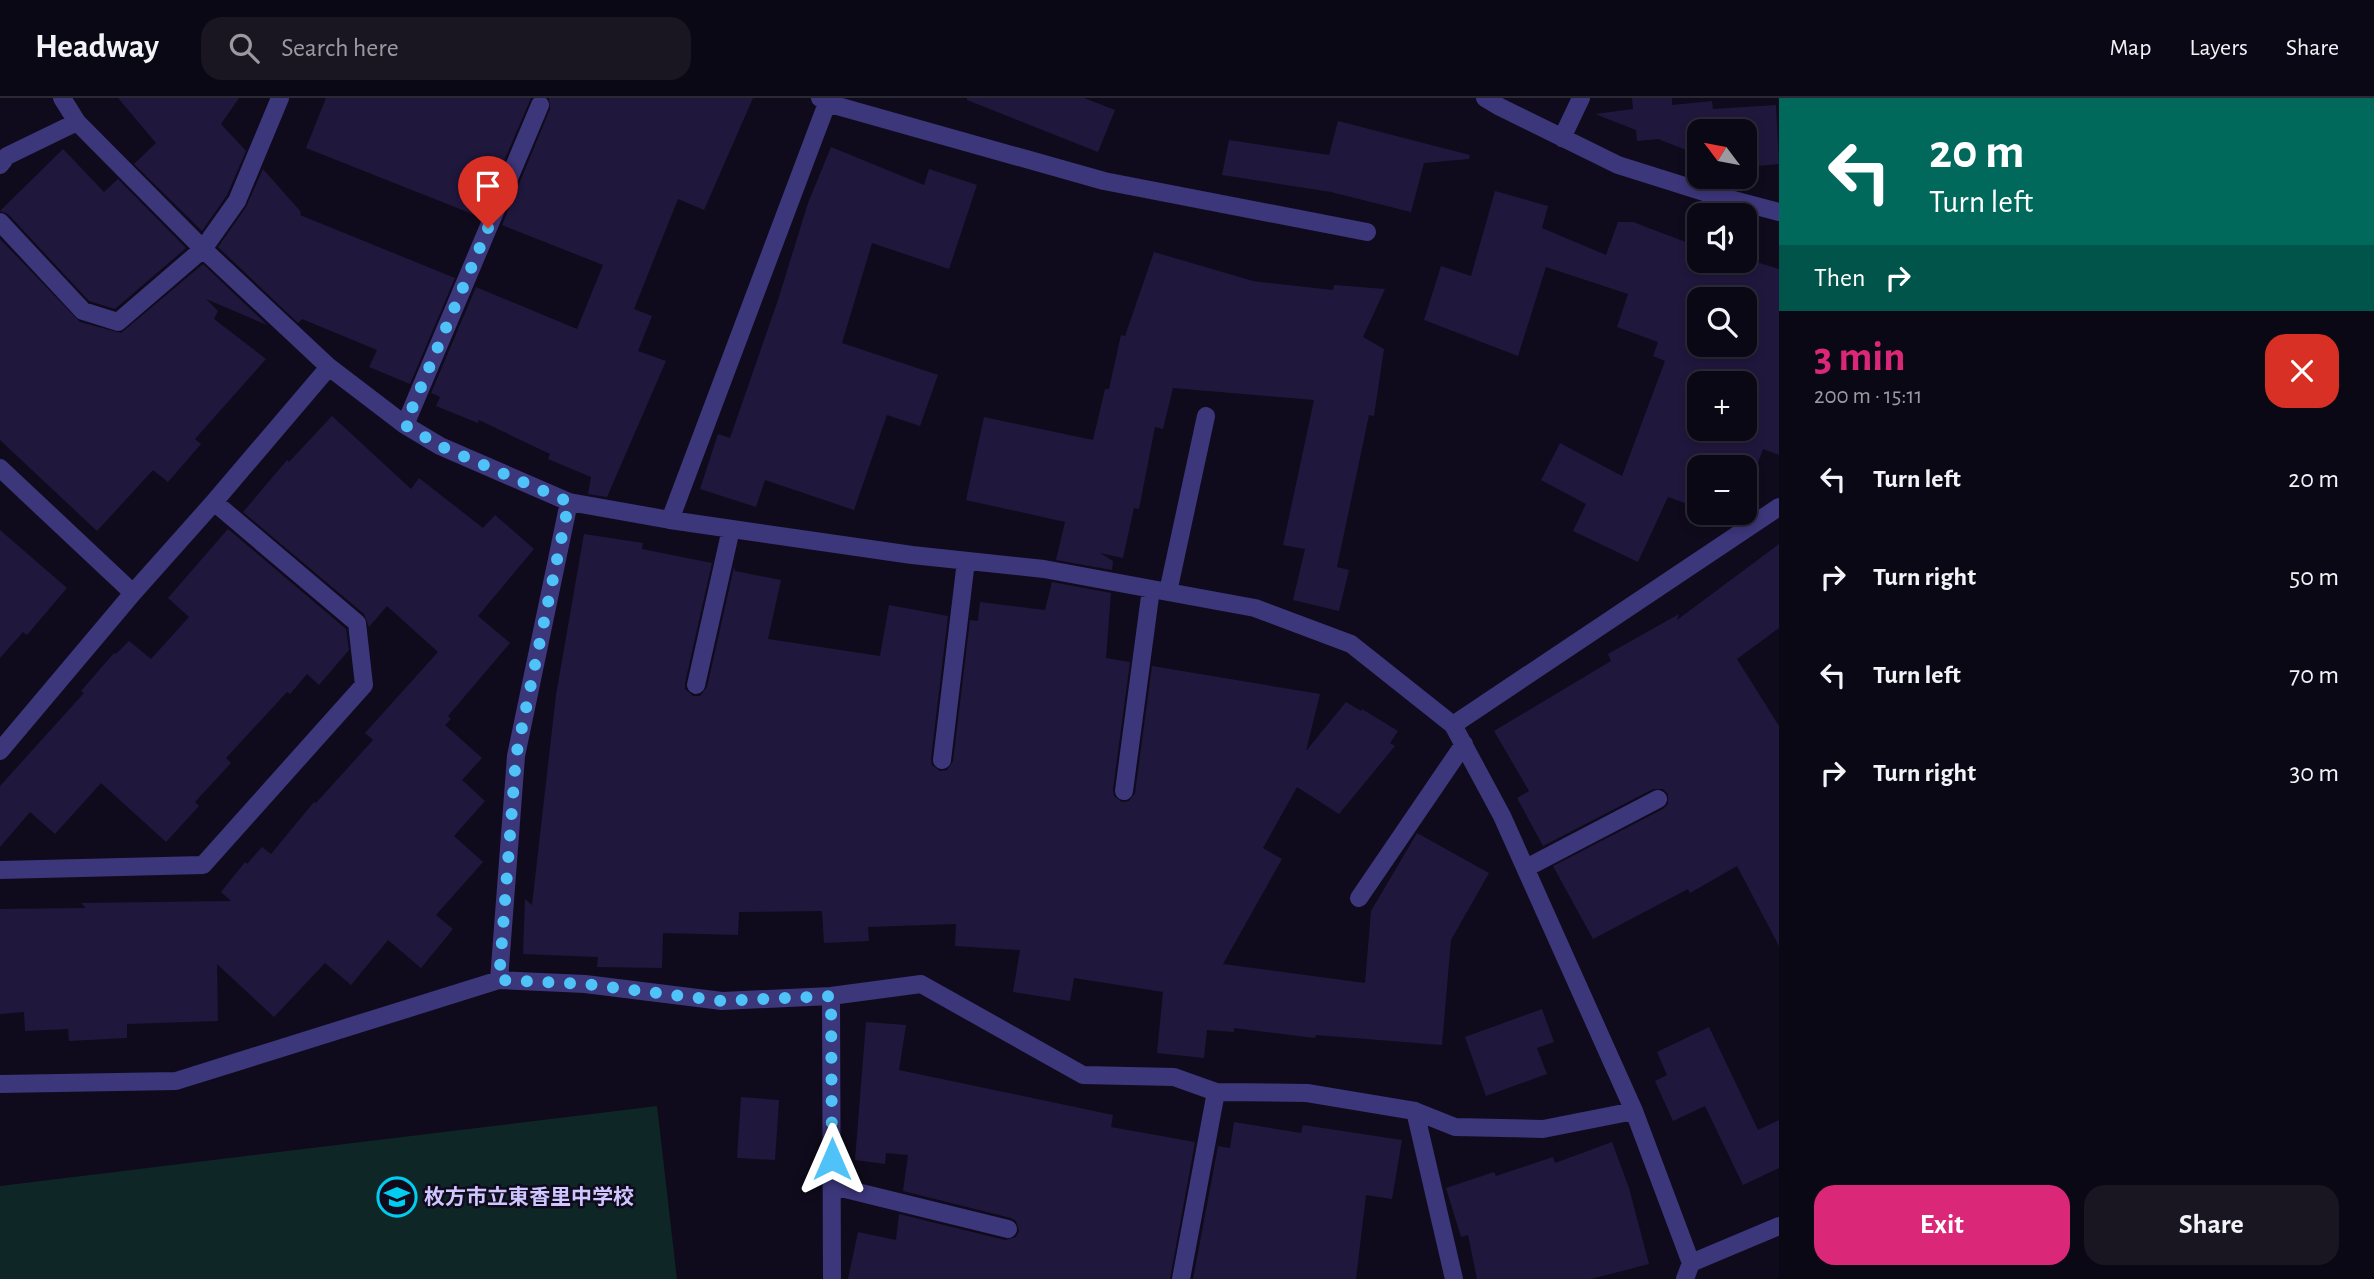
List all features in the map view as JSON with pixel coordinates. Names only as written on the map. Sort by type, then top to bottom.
[{"type":"street","points":[[62,98],[77,122],[203,248],[330,367],[405,425],[440,446],[569,502],[731,529],[1044,569],[1160,590],[1255,608],[1351,644],[1453,725],[1464,744],[1502,816],[1634,1111],[1688,1271],[1779,1226]]},
{"type":"street","points":[[0,222],[83,311],[118,322],[203,248],[237,201],[280,98]]},
{"type":"street","points":[[1485,98],[1618,165],[1779,212]]},
{"type":"street","points":[[1562,138],[1581,98]]},
{"type":"street","points":[[670,520],[825,100],[1104,181],[1367,232]]},
{"type":"street","points":[[405,425],[540,105]]},
{"type":"street","points":[[0,165],[6,156],[77,122]]},
{"type":"street","points":[[0,751],[133,593],[330,367]]},
{"type":"street","points":[[1124,790],[1160,590],[1206,415]]},
{"type":"street","points":[[0,468],[133,593]]},
{"type":"street","points":[[0,870],[203,865],[365,685],[357,623],[214,502]]},
{"type":"street","points":[[499,980],[516,756],[569,502]]},
{"type":"street","points":[[1453,725],[1779,507]]},
{"type":"street","points":[[696,684],[731,529]]},
{"type":"street","points":[[942,760],[966,561]]},
{"type":"street","points":[[1359,898],[1464,744]]},
{"type":"street","points":[[1526,868],[1658,799]]},
{"type":"street","points":[[0,1084],[176,1081],[499,980],[585,984],[722,1001],[831,996],[921,984],[1083,1075],[1174,1077],[1216,1092],[1307,1093],[1415,1111],[1455,1127],[1543,1129],[1634,1111]]},
{"type":"street","points":[[831,996],[832,1279]]},
{"type":"street","points":[[1181,1279],[1216,1092]]},
{"type":"street","points":[[1415,1111],[1454,1279]]},
{"type":"street","points":[[833,1186],[1008,1229]]},
{"type":"green space","points":[[657,1106],[677,1279],[0,1279],[0,1186]]},
{"type":"building","points":[[118,98],[239,98],[221,124],[246,151],[227,195],[202,231],[134,164],[156,143]]},
{"type":"building","points":[[326,98],[531,98],[480,217],[306,148]]},
{"type":"building","points":[[549,98],[753,98],[704,210],[678,199],[634,309],[652,316],[638,351],[666,361],[607,497],[588,494],[591,477],[548,459],[550,454],[479,420],[478,423],[436,406],[440,397],[431,393],[476,287],[577,329],[603,265],[502,225],[550,109]]},
{"type":"building","points":[[967,98],[1084,98],[1115,110],[1098,152]]},
{"type":"building","points":[[1632,98],[1672,98],[1672,105],[1712,101],[1713,109],[1776,105],[1779,164],[1757,166],[1757,119],[1687,119],[1687,150],[1658,139],[1637,141],[1636,130],[1595,114],[1633,109]]},
{"type":"building","points":[[1338,121],[1470,155],[1469,159],[1424,163],[1411,212],[1331,192],[1222,175],[1229,140],[1329,155]]},
{"type":"building","points":[[831,147],[924,185],[929,169],[977,185],[949,269],[872,243],[842,343],[938,375],[920,426],[887,415],[854,510],[765,480],[756,507],[700,489],[718,434],[730,438],[808,203]]},
{"type":"building","points":[[63,149],[104,192],[118,179],[186,248],[115,309],[89,301],[8,214],[0,211]]},
{"type":"building","points":[[263,169],[301,212],[300,215],[455,278],[410,384],[369,367],[377,350],[302,319],[298,323],[218,247],[246,207]]},
{"type":"building","points":[[1495,191],[1548,206],[1542,228],[1606,255],[1618,222],[1633,222],[1687,242],[1687,273],[1757,273],[1757,262],[1779,269],[1779,455],[1763,449],[1757,465],[1757,455],[1687,455],[1687,504],[1668,497],[1638,562],[1573,531],[1586,504],[1541,480],[1560,443],[1622,476],[1665,361],[1653,356],[1658,342],[1617,327],[1628,294],[1546,267],[1518,356],[1424,320],[1441,266],[1471,276]]},
{"type":"building","points":[[0,239],[80,322],[121,333],[203,264],[267,325],[206,299],[218,311],[214,319],[266,359],[195,439],[201,444],[168,482],[153,470],[97,531],[0,440]]},
{"type":"building","points":[[1154,252],[1253,281],[1333,290],[1334,285],[1385,289],[1363,337],[1384,349],[1374,416],[1369,415],[1337,567],[1349,570],[1339,611],[1293,600],[1305,549],[1283,545],[1314,400],[1173,388],[1163,429],[1155,427],[1139,509],[1134,508],[1123,558],[1100,553],[1113,561],[1112,570],[1056,560],[1065,522],[966,500],[984,417],[1093,440],[1105,389],[1109,389],[1121,335],[1125,336]]},
{"type":"building","points":[[332,416],[411,489],[419,478],[483,528],[495,515],[534,549],[478,616],[510,643],[448,716],[451,719],[445,725],[482,758],[462,780],[485,801],[454,836],[483,862],[436,915],[453,929],[421,968],[388,940],[351,985],[325,963],[274,1017],[217,964],[218,1021],[127,1024],[127,1038],[69,1041],[68,1029],[25,1031],[24,1012],[0,1014],[0,909],[86,908],[81,903],[231,901],[221,892],[245,862],[247,864],[262,847],[271,854],[314,802],[316,803],[373,740],[365,733],[438,652],[387,606],[369,627],[364,614],[243,512],[287,460],[289,462]]},
{"type":"building","points":[[228,529],[346,629],[349,650],[319,685],[307,674],[290,694],[287,692],[226,758],[231,763],[195,802],[199,806],[166,842],[101,783],[55,834],[30,812],[0,847],[0,786],[84,693],[81,691],[114,653],[129,641],[151,659],[189,617],[168,598]]},
{"type":"building","points":[[0,530],[67,588],[27,635],[23,632],[0,658]]},
{"type":"building","points":[[584,534],[643,543],[642,549],[712,563],[685,683],[685,689],[693,696],[700,696],[707,687],[734,567],[735,571],[781,580],[768,639],[880,656],[889,605],[948,616],[931,759],[932,765],[940,771],[947,770],[953,761],[970,620],[978,621],[980,602],[1045,610],[1052,582],[1111,593],[1106,658],[1130,662],[1113,789],[1114,796],[1122,802],[1129,801],[1135,793],[1152,666],[1320,694],[1306,751],[1346,702],[1361,711],[1362,709],[1398,731],[1390,743],[1395,746],[1339,814],[1297,787],[1263,848],[1282,859],[1223,964],[1365,983],[1371,911],[1417,833],[1489,873],[1451,940],[1442,1045],[1316,1035],[1315,1038],[1234,1028],[1234,1032],[1207,1030],[1204,1058],[1157,1053],[1163,992],[1074,978],[1070,1001],[1013,992],[1020,950],[955,946],[956,924],[868,927],[869,941],[824,943],[822,911],[739,912],[738,935],[663,933],[662,968],[597,967],[598,957],[523,954],[525,899],[532,905],[556,695]]},
{"type":"building","points":[[1779,544],[1779,628],[1737,659],[1779,726],[1779,946],[1737,866],[1690,893],[1688,889],[1593,939],[1553,866],[1663,809],[1668,804],[1668,794],[1663,789],[1653,789],[1543,846],[1517,798],[1529,791],[1494,731],[1611,661],[1608,654],[1679,614],[1677,620]]},
{"type":"building","points":[[1542,1009],[1554,1042],[1537,1048],[1547,1074],[1486,1096],[1465,1037]]},
{"type":"building","points":[[866,1022],[906,1025],[899,1070],[1113,1115],[1111,1127],[1195,1142],[1170,1279],[848,1279],[858,1232],[896,1240],[899,1214],[1005,1240],[1016,1237],[1019,1231],[1016,1221],[1011,1218],[903,1191],[908,1155],[886,1153],[885,1164],[855,1160]]},
{"type":"building","points":[[1709,1027],[1758,1130],[1779,1120],[1779,1168],[1743,1185],[1705,1106],[1673,1121],[1655,1081],[1667,1075],[1657,1052]]},
{"type":"building","points":[[741,1097],[779,1100],[775,1160],[737,1158]]},
{"type":"building","points":[[1234,1122],[1301,1133],[1303,1125],[1402,1140],[1392,1199],[1366,1195],[1356,1279],[1193,1279],[1218,1146],[1230,1148]]},
{"type":"building","points":[[1612,1142],[1629,1188],[1649,1264],[1591,1279],[1477,1279],[1468,1235],[1461,1237],[1446,1188],[1494,1172],[1496,1176],[1553,1157],[1555,1163]]},
{"type":"place","name":"枚方市立東香里中学校","points":[[397,1197]]},
{"type":"route","points":[[488,228],[405,425],[440,446],[569,502],[516,756],[499,980],[585,984],[722,1001],[831,996],[832,1159]]}]
